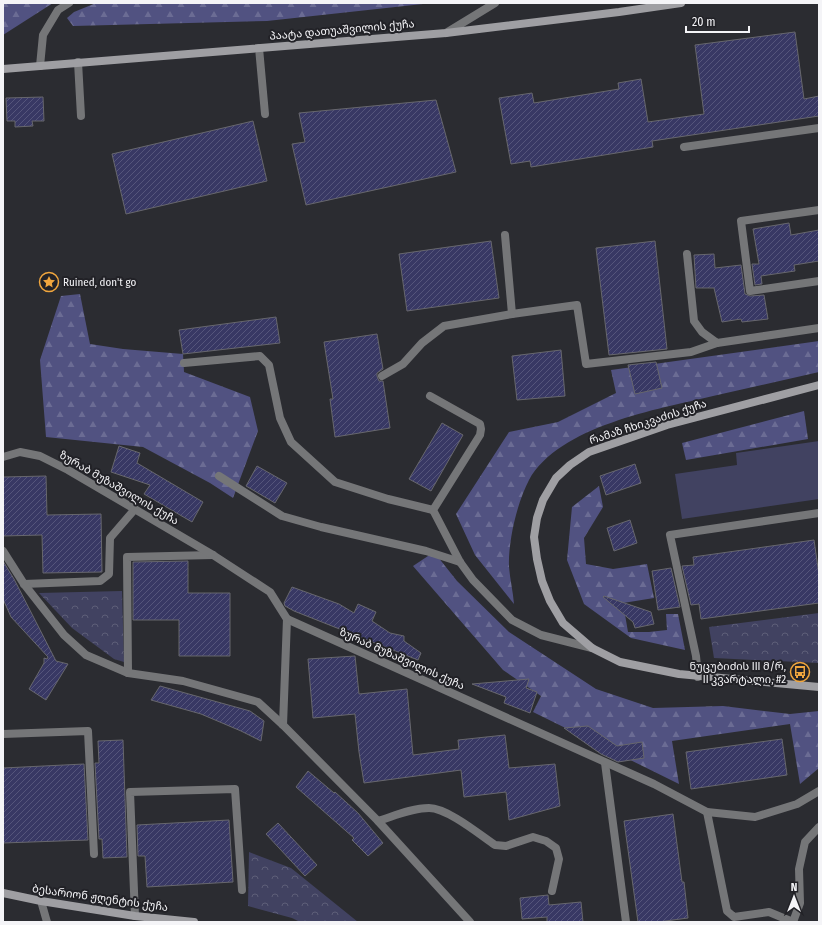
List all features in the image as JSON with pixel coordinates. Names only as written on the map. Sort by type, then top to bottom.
[{"type":"main road","name":"პაატა დათუაშვილის ქუჩა","points":[[3,69],[446,32],[619,12],[681,3]]},
{"type":"main road","name":"რამაზ ჩხიკვაძის ქუჩა","points":[[819,385],[667,425],[589,452],[570,465],[556,478],[543,500],[537,518],[534,537],[542,581],[550,601],[563,623],[592,648],[620,662],[630,665],[698,677],[819,687]]},
{"type":"main road","name":"ბესარიონ ჟღენტის ქუჩა","points":[[3,893],[41,901],[135,916],[194,922]]},
{"type":"street","points":[[40,66],[43,35],[58,10],[69,3]]},
{"type":"street","points":[[446,32],[495,3]]},
{"type":"street","points":[[259,48],[265,114]]},
{"type":"street","points":[[78,62],[81,116]]},
{"type":"street","points":[[684,147],[819,128]]},
{"type":"street","points":[[819,210],[741,221],[750,291],[819,281]]},
{"type":"street","points":[[505,235],[512,314]]},
{"type":"street","points":[[687,254],[694,321],[702,332],[717,343]]},
{"type":"street","points":[[382,376],[404,364],[422,343],[444,326],[512,314],[577,305],[586,364],[691,352],[717,343],[819,328]]},
{"type":"street","points":[[184,363],[260,356],[269,365],[280,418],[291,442],[335,482],[388,499],[433,510],[460,562],[472,580],[512,620],[540,635],[592,648]]},
{"type":"street","points":[[430,396],[480,424],[481,429],[480,435],[433,510]]},
{"type":"street","name":"ზურაბ მუზაშვილის ქუჩა","points":[[3,457],[20,452],[40,456],[68,470],[213,554],[270,592],[287,619],[654,784],[707,812],[755,817],[797,804],[819,791]]},
{"type":"street","points":[[219,476],[282,516],[321,527],[426,551],[460,562]]},
{"type":"street","points":[[24,584],[100,581],[109,574],[110,538],[135,509]]},
{"type":"street","points":[[698,677],[696,656],[670,535],[819,513]]},
{"type":"street","points":[[3,551],[24,584],[64,635],[86,655],[128,673],[183,682],[258,702],[283,725],[378,821],[470,922]]},
{"type":"street","points":[[128,673],[127,557],[213,554]]},
{"type":"street","points":[[283,725],[287,619]]},
{"type":"street","points":[[3,734],[88,730],[94,854]]},
{"type":"street","points":[[605,763],[626,922]]},
{"type":"street","points":[[135,916],[130,792],[235,789],[242,890]]},
{"type":"street","points":[[378,821],[416,810],[430,808],[443,811],[495,845],[506,846],[533,837],[546,841],[556,848],[559,859],[552,891]]},
{"type":"street","points":[[707,812],[727,911],[734,917],[769,912],[793,922],[800,903],[799,869],[805,842],[819,827]]},
{"type":"street","points":[[41,901],[47,922]]},
{"type":"green space","points":[[3,3],[53,3],[3,35]]},
{"type":"green space","points":[[96,3],[432,3],[267,21],[73,26],[67,18],[74,12]]},
{"type":"green space","points":[[80,294],[90,344],[123,349],[183,354],[184,372],[250,397],[258,431],[233,498],[210,483],[143,447],[46,437],[40,360],[61,296]]},
{"type":"green space","points":[[819,341],[819,372],[639,414],[586,433],[563,446],[543,461],[529,480],[514,522],[510,546],[509,567],[514,604],[475,555],[456,514],[509,432],[558,422],[616,393],[611,370]]},
{"type":"green space","points":[[804,411],[808,439],[686,460],[682,443]]},
{"type":"green space","points":[[819,441],[819,499],[682,519],[675,474],[737,465],[736,453]]},
{"type":"green space","points":[[599,486],[603,507],[584,538],[586,564],[613,569],[647,564],[654,598],[623,603],[628,632],[667,630],[666,614],[678,614],[685,650],[631,638],[584,604],[567,560],[572,507]]},
{"type":"green space","points":[[434,552],[457,581],[509,632],[596,689],[653,708],[723,706],[790,714],[819,711],[819,768],[800,784],[790,724],[672,741],[679,784],[533,712],[541,696],[503,670],[413,566]]},
{"type":"green space","points":[[122,591],[124,662],[114,659],[72,628],[39,593]]},
{"type":"green space","points":[[819,613],[819,663],[714,658],[709,627]]},
{"type":"green space","points":[[249,852],[291,868],[358,922],[300,922],[292,918],[248,906]]},
{"type":"building","points":[[795,32],[804,99],[819,96],[819,116],[652,141],[653,147],[531,167],[530,161],[511,164],[499,98],[532,93],[534,103],[619,89],[618,83],[641,79],[648,122],[704,114],[695,45]]},
{"type":"building","points":[[43,97],[44,121],[32,121],[33,126],[15,127],[15,121],[7,121],[6,98]]},
{"type":"building","points":[[436,100],[456,172],[306,205],[292,144],[305,142],[299,113]]},
{"type":"building","points":[[253,121],[267,181],[126,214],[112,154]]},
{"type":"building","points":[[789,223],[791,235],[819,230],[819,261],[794,265],[795,271],[761,276],[762,284],[755,285],[752,264],[759,264],[753,229]]},
{"type":"building","points":[[491,241],[499,298],[407,311],[399,254]]},
{"type":"building","points":[[655,241],[667,349],[609,355],[596,248]]},
{"type":"building","points":[[714,254],[715,268],[741,265],[745,294],[750,296],[764,295],[768,319],[742,322],[741,319],[722,322],[714,288],[696,288],[694,255]]},
{"type":"building","points":[[276,317],[280,343],[183,354],[179,330]]},
{"type":"building","points":[[377,334],[383,369],[377,373],[377,376],[379,381],[383,381],[390,428],[335,437],[330,399],[333,399],[324,342]]},
{"type":"building","points":[[561,350],[565,396],[517,400],[512,356]]},
{"type":"building","points":[[656,362],[662,388],[635,394],[628,365]]},
{"type":"building","points":[[442,423],[463,435],[431,491],[409,479]]},
{"type":"building","points":[[119,446],[140,453],[137,463],[203,502],[192,522],[144,494],[150,485],[111,472]]},
{"type":"building","points":[[635,464],[641,483],[606,495],[600,476]]},
{"type":"building","points":[[257,466],[287,483],[275,503],[246,486]]},
{"type":"building","points":[[46,476],[47,515],[101,514],[102,572],[43,573],[42,535],[3,536],[3,477]]},
{"type":"building","points":[[630,520],[637,543],[614,551],[607,528]]},
{"type":"building","points":[[814,540],[819,575],[819,603],[701,619],[699,604],[691,605],[682,566],[694,565],[693,557]]},
{"type":"building","points":[[3,561],[14,579],[56,661],[68,664],[46,700],[29,689],[44,663],[44,658],[47,659],[48,657],[11,617],[3,599]]},
{"type":"building","points":[[188,561],[188,593],[230,593],[230,656],[179,656],[179,620],[133,620],[133,562]]},
{"type":"building","points":[[671,568],[680,607],[658,610],[652,571]]},
{"type":"building","points":[[292,587],[339,604],[354,613],[358,604],[376,612],[372,621],[390,633],[404,636],[404,641],[421,653],[418,660],[294,611],[285,606],[284,603]]},
{"type":"building","points":[[604,596],[651,612],[654,624],[635,628],[633,622],[603,597]]},
{"type":"building","points":[[355,656],[359,694],[407,689],[413,755],[459,749],[458,740],[505,735],[509,768],[555,764],[560,806],[509,820],[506,792],[464,797],[461,770],[364,783],[355,714],[313,718],[308,659]]},
{"type":"building","points":[[529,679],[526,688],[537,692],[530,713],[504,703],[506,697],[472,684]]},
{"type":"building","points":[[160,686],[250,711],[264,721],[261,741],[201,714],[151,700]]},
{"type":"building","points":[[588,726],[617,746],[642,742],[644,758],[618,762],[601,754],[564,728]]},
{"type":"building","points":[[782,739],[787,775],[691,789],[686,752]]},
{"type":"building","points":[[123,740],[127,857],[103,858],[102,839],[99,839],[95,763],[99,763],[98,741]]},
{"type":"building","points":[[84,764],[88,840],[3,843],[3,768]]},
{"type":"building","points":[[308,771],[334,793],[335,792],[358,813],[383,843],[368,856],[352,840],[354,838],[296,787]]},
{"type":"building","points":[[673,814],[688,918],[658,922],[638,922],[624,821]]},
{"type":"building","points":[[229,820],[233,882],[147,887],[145,856],[138,856],[137,825]]},
{"type":"building","points":[[278,823],[317,865],[305,876],[266,834]]},
{"type":"building","points":[[548,895],[549,905],[581,902],[583,922],[547,922],[547,917],[522,919],[520,898]]},
{"type":"place","name":"Ruined, don't go","points":[[49,282]]},
{"type":"place","name":"ნუცუბიძის III მ/რ, II კვარტალი, #2","points":[[800,672]]}]
